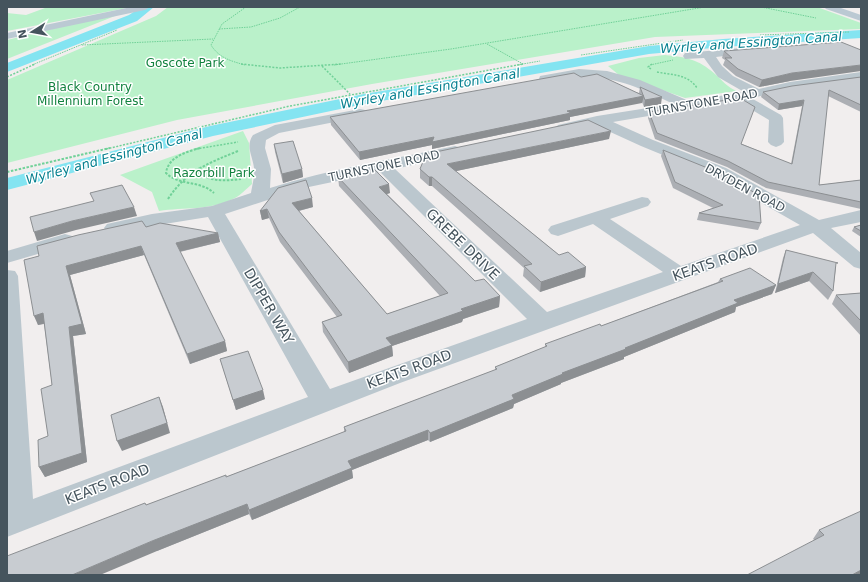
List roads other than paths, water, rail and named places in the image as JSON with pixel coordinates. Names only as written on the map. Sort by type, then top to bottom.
[{"type":"street","points":[[7,36],[144,7]]},
{"type":"street","points":[[829,7],[861,18]]},
{"type":"street","points":[[689,56],[761,50]]},
{"type":"street","points":[[708,54],[716,68],[731,81],[757,93]]},
{"type":"street","points":[[530,82],[579,73],[597,74],[640,84],[695,105]]},
{"type":"street","name":"TURNSTONE ROAD","points":[[551,130],[597,120],[739,97],[790,86],[836,80],[858,82]]},
{"type":"street","points":[[739,97],[776,118],[776,142]]},
{"type":"street","points":[[260,196],[263,169],[258,148],[254,141],[275,129],[377,110]]},
{"type":"street","name":"DRYDEN ROAD","points":[[597,120],[647,143],[720,172],[816,226],[861,263]]},
{"type":"street","name":"TURNSTONE ROAD","points":[[99,232],[164,218],[214,211],[300,184],[467,148]]},
{"type":"street","name":"GREBE DRIVE","points":[[383,166],[543,322]]},
{"type":"street","points":[[558,230],[642,202]]},
{"type":"street","name":"DIPPER WAY","points":[[214,211],[324,401]]},
{"type":"street","name":"KEATS ROAD","points":[[12,521],[391,376],[816,226],[861,216]]},
{"type":"street","points":[[595,217],[679,274]]},
{"type":"street","points":[[7,257],[76,237]]},
{"type":"street","points":[[7,276],[12,521]]},
{"type":"waterway","name":"Wyrley and Essington Canal","points":[[7,68],[133,18],[148,7]]},
{"type":"waterway","name":"Wyrley and Essington Canal","points":[[7,184],[210,131],[364,99],[649,50],[723,43],[861,34]]},
{"type":"park label","name":"Goscote Park","points":[[185,63]]},
{"type":"park label","name":"Black Country Millennium Forest","points":[[90,94]]},
{"type":"park label","name":"Razorbill Park","points":[[214,173]]}]
